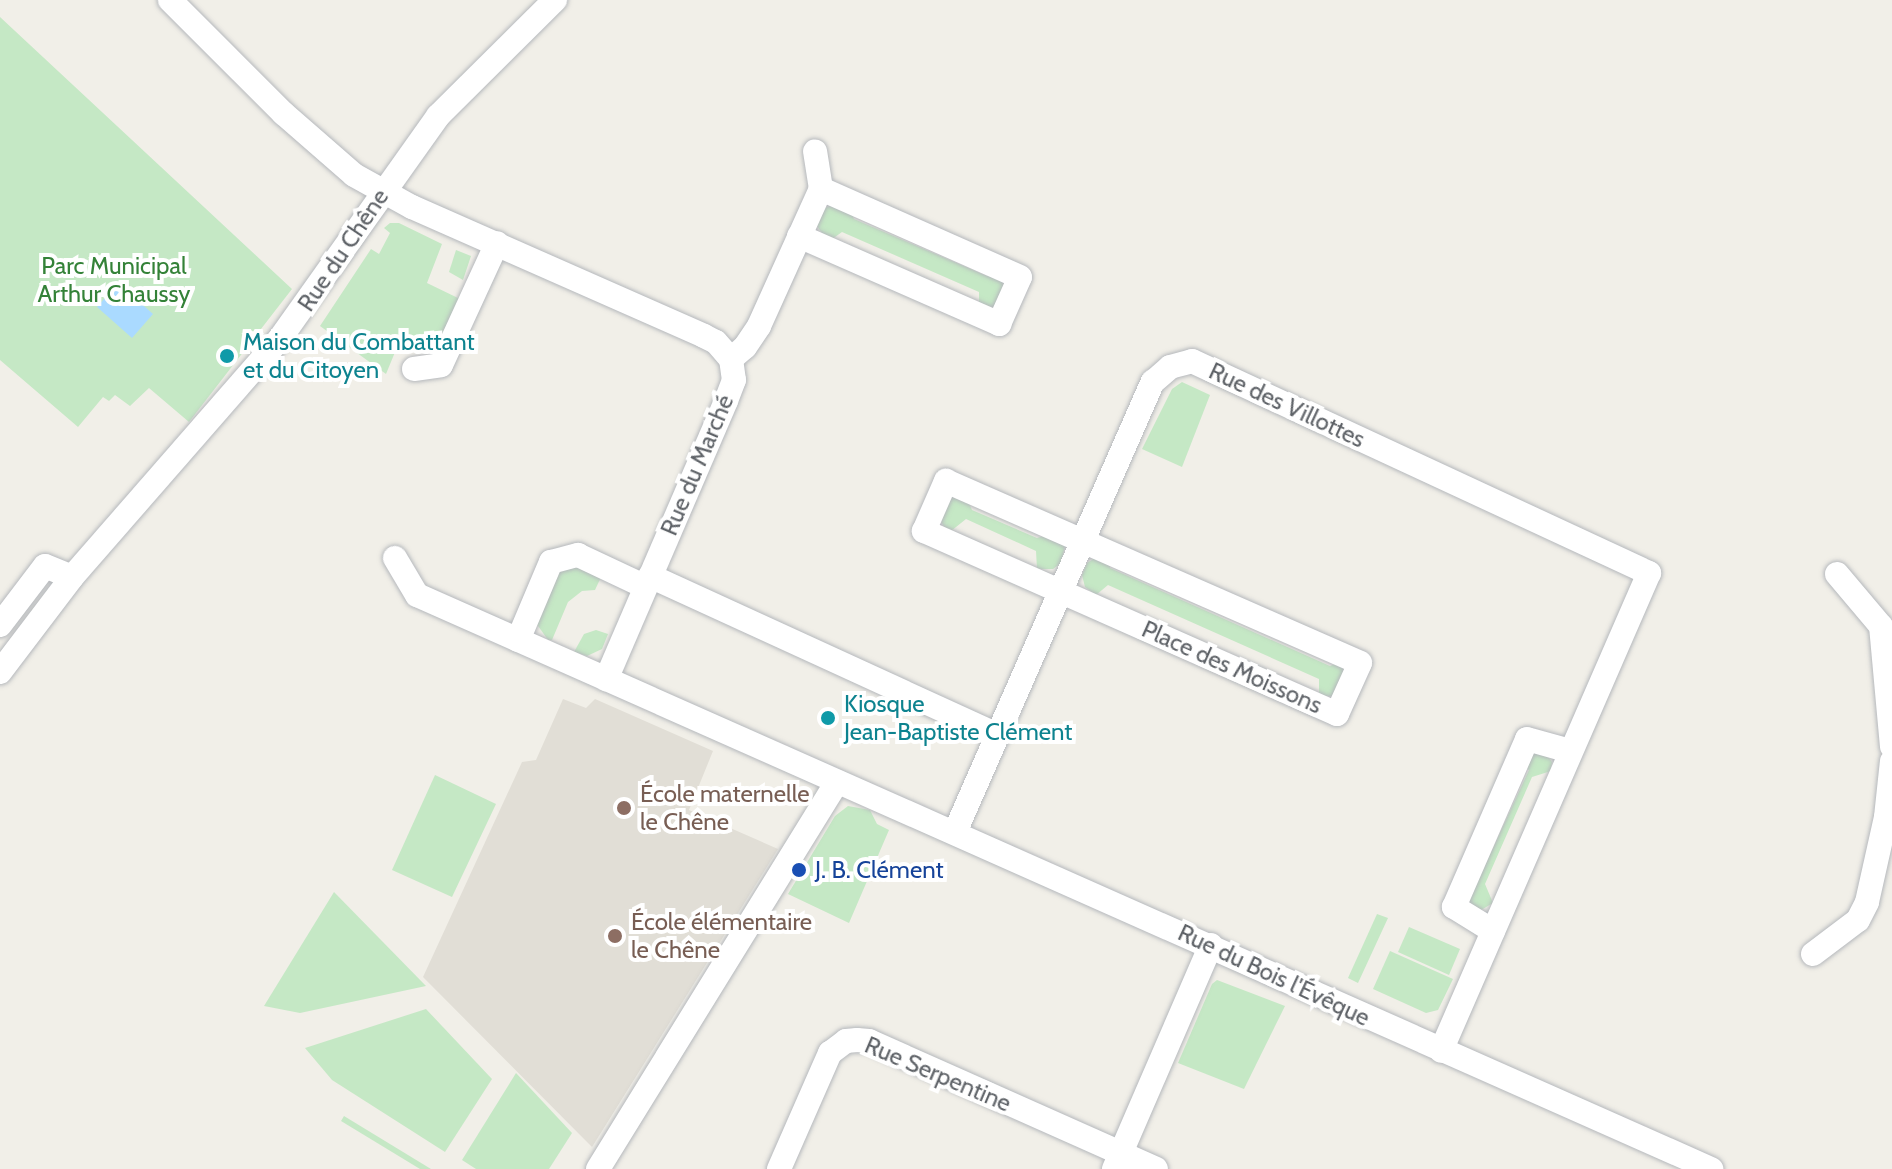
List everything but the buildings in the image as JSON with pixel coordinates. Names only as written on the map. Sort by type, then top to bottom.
[{"type":"street","points":[[170,0],[283,113],[354,175],[382,191],[704,336],[716,342],[731,359],[745,347],[759,326],[821,189],[815,151]]},
{"type":"street","name":"Rue du Chêne","points":[[0,672],[72,577],[279,340],[438,116],[555,0]]},
{"type":"street","points":[[799,236],[999,324],[1020,277],[821,189]]},
{"type":"street","points":[[414,369],[441,365],[497,243]]},
{"type":"street","name":"Rue du Marché","points":[[606,679],[726,401],[734,380],[731,359]]},
{"type":"street","name":"Rue des Villottes","points":[[955,832],[1153,382],[1170,367],[1192,361],[1649,573],[1441,1051]]},
{"type":"street","points":[[1061,590],[924,531],[946,481],[1083,540]]},
{"type":"street","name":"Place des Moissons","points":[[1061,590],[1337,714],[1343,702],[1360,663],[1083,540]]},
{"type":"street","points":[[518,640],[551,562],[578,555],[647,581],[998,735]]},
{"type":"street","name":"Rue du Bois l'Évêque","points":[[395,558],[417,595],[1711,1169]]},
{"type":"street","points":[[0,625],[45,566],[72,577]]},
{"type":"street","points":[[1837,574],[1881,626],[1892,747]]},
{"type":"street","points":[[1493,931],[1454,907],[1527,739],[1570,751]]},
{"type":"street","points":[[1813,954],[1858,920],[1867,902],[1886,817],[1892,761]]},
{"type":"street","points":[[598,1169],[837,782]]},
{"type":"street","points":[[1117,1161],[1211,945]]},
{"type":"street","name":"Rue Serpentine","points":[[779,1169],[830,1053],[846,1041],[857,1040],[869,1041],[1117,1161],[1156,1169]]},
{"type":"shaded area","points":[[563,699],[586,708],[595,699],[713,751],[689,810],[778,849],[592,1147],[423,977],[522,762],[536,760]]},
{"type":"green space","name":"Parc Municipal Arthur Chaussy","points":[[0,17],[292,289],[189,422],[149,388],[130,406],[115,395],[109,401],[103,397],[78,427],[0,360]]},
{"type":"green space","points":[[838,202],[848,205],[854,219],[987,276],[995,271],[1008,279],[1000,310],[979,305],[979,292],[842,232],[828,242],[817,226],[823,209]]},
{"type":"green space","points":[[390,223],[399,223],[442,244],[427,283],[460,299],[440,340],[427,345],[406,337],[400,340],[386,374],[320,326],[371,249],[379,254],[390,233],[384,228]]},
{"type":"green space","points":[[456,250],[471,256],[463,280],[449,272]]},
{"type":"green space","points":[[1182,382],[1210,395],[1182,467],[1142,449],[1172,389]]},
{"type":"green space","points":[[965,494],[972,510],[1037,538],[1054,533],[1065,546],[1061,563],[1053,569],[1037,569],[1036,551],[966,519],[951,531],[944,527],[941,521],[947,497]]},
{"type":"green space","points":[[1098,556],[1109,558],[1110,568],[1330,666],[1340,662],[1346,673],[1333,696],[1319,696],[1319,679],[1108,585],[1096,595],[1085,587],[1082,575],[1087,563]]},
{"type":"green space","points":[[572,563],[602,575],[595,590],[582,591],[568,602],[552,640],[548,640],[536,623],[558,571]]},
{"type":"green space","points":[[596,630],[608,634],[602,649],[587,656],[574,652],[584,634]]},
{"type":"green space","points":[[1532,753],[1547,755],[1552,762],[1551,771],[1532,777],[1485,884],[1493,903],[1481,910],[1468,902],[1529,770],[1522,765]]},
{"type":"green space","points":[[435,775],[496,804],[452,897],[392,870]]},
{"type":"green space","points":[[848,806],[870,810],[877,824],[889,830],[849,923],[788,894],[835,816]]},
{"type":"green space","points":[[334,892],[426,986],[300,1013],[264,1006]]},
{"type":"green space","points":[[1377,914],[1388,918],[1358,983],[1348,978]]},
{"type":"green space","points":[[1409,927],[1460,949],[1449,975],[1398,952]]},
{"type":"green space","points":[[1390,951],[1453,979],[1438,1010],[1426,1013],[1373,989]]},
{"type":"green space","points":[[1217,980],[1285,1006],[1244,1089],[1178,1063],[1212,984]]},
{"type":"green space","points":[[426,1009],[492,1079],[445,1152],[332,1080],[305,1048]]},
{"type":"green space","points":[[516,1073],[572,1133],[549,1169],[476,1169],[462,1160]]},
{"type":"green space","points":[[344,1116],[431,1169],[420,1169],[341,1121]]},
{"type":"water","points":[[118,283],[153,314],[132,338],[97,307]]},
{"type":"place","name":"Maison du Combattant et du Citoyen","points":[[227,356]]},
{"type":"place","name":"Kiosque Jean-Baptiste Clément","points":[[828,718]]},
{"type":"place","name":"École maternelle le Chêne","points":[[624,808]]},
{"type":"place","name":"J. B. Clément","points":[[799,870]]},
{"type":"place","name":"École élémentaire le Chêne","points":[[615,936]]}]
